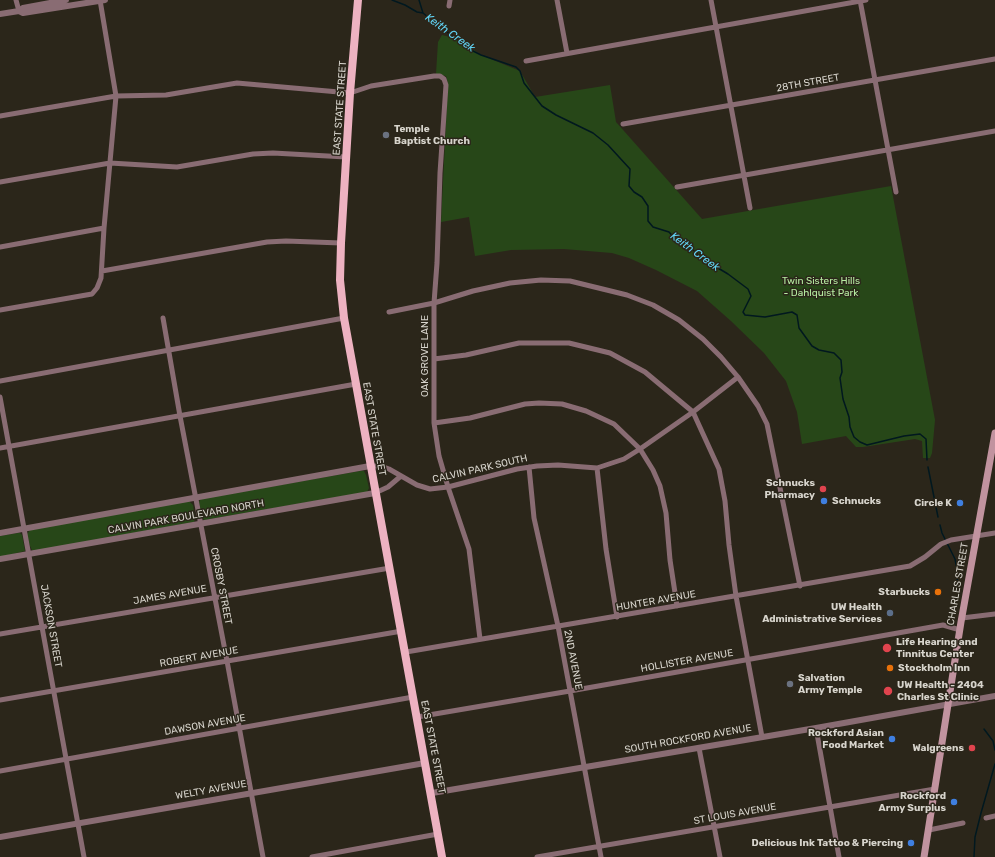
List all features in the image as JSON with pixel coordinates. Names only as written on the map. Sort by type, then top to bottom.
[{"type":"main road","name":"EAST STATE STREET","points":[[358,0],[350,93],[340,280],[344,318],[370,466],[406,652],[425,763],[432,793],[442,857]]},
{"type":"main road","name":"CHARLES STREET","points":[[924,857],[962,618],[993,452],[995,433]]},
{"type":"street","points":[[16,0],[19,11]]},
{"type":"street","points":[[0,14],[66,0]]},
{"type":"street","points":[[0,310],[92,294],[97,288],[102,271],[104,228],[116,96],[101,0],[23,13],[19,11]]},
{"type":"street","points":[[557,0],[567,53]]},
{"type":"street","points":[[711,0],[750,208]]},
{"type":"street","points":[[526,61],[866,0]]},
{"type":"street","points":[[860,1],[896,192]]},
{"type":"street","name":"28TH STREET","points":[[623,124],[995,59]]},
{"type":"street","name":"OAK GROVE LANE","points":[[350,93],[371,86],[434,76],[440,76],[444,79],[446,85],[434,303],[434,423],[439,456],[469,549],[480,639]]},
{"type":"street","points":[[0,116],[116,96],[166,95],[237,83],[350,93]]},
{"type":"street","points":[[677,188],[995,131]]},
{"type":"street","points":[[0,182],[110,164],[177,167],[273,152],[346,157]]},
{"type":"street","points":[[0,247],[104,228]]},
{"type":"street","points":[[102,271],[267,242],[286,241],[341,244]]},
{"type":"street","points":[[389,312],[434,303],[473,291],[517,282],[541,280],[570,281],[627,294],[653,305],[679,320],[703,339],[738,377],[758,406],[767,424],[800,586]]},
{"type":"street","name":"CROSBY STREET","points":[[163,318],[263,857]]},
{"type":"street","points":[[0,380],[344,318]]},
{"type":"street","points":[[434,359],[466,356],[519,343],[570,343],[610,353],[646,372],[693,412],[719,469],[725,501],[728,545],[736,596],[762,736]]},
{"type":"street","name":"CALVIN PARK SOUTH","points":[[370,466],[381,466],[389,469],[417,485],[430,489],[448,487],[529,467],[558,465],[597,468],[624,460],[693,412],[738,377]]},
{"type":"street","points":[[0,448],[356,384]]},
{"type":"street","name":"JACKSON STREET","points":[[0,397],[84,857]]},
{"type":"street","points":[[434,423],[470,418],[525,404],[539,403],[562,404],[586,411],[614,424],[640,449],[653,470],[660,486],[666,513],[670,560],[677,606]]},
{"type":"street","name":"CALVIN PARK BOULEVARD NORTH","points":[[0,533],[370,466]]},
{"type":"street","name":"2ND AVENUE","points":[[529,467],[534,518],[558,626],[601,857]]},
{"type":"street","points":[[597,468],[606,549],[618,617]]},
{"type":"street","points":[[375,493],[388,488],[401,476]]},
{"type":"street","name":"CALVIN PARK BOULEVARD NORTH","points":[[0,560],[375,493]]},
{"type":"street","points":[[976,537],[995,533]]},
{"type":"street","name":"HUNTER AVENUE","points":[[406,652],[800,586],[869,572],[910,566],[925,557],[940,544],[951,540],[976,537]]},
{"type":"street","name":"JAMES AVENUE","points":[[0,634],[390,568]]},
{"type":"street","points":[[962,618],[995,614]]},
{"type":"street","name":"HOLLISTER AVENUE","points":[[417,716],[570,691],[943,625],[960,630]]},
{"type":"street","name":"ROBERT AVENUE","points":[[0,700],[402,631]]},
{"type":"street","name":"SOUTH ROCKFORD AVENUE","points":[[432,793],[995,696]]},
{"type":"street","name":"DAWSON AVENUE","points":[[0,770],[413,697]]},
{"type":"street","points":[[816,728],[839,857]]},
{"type":"street","points":[[699,748],[720,857]]},
{"type":"street","name":"WELTY AVENUE","points":[[0,837],[425,763]]},
{"type":"street","name":"ST LOUIS AVENUE","points":[[538,857],[935,789]]},
{"type":"street","points":[[986,818],[995,816]]},
{"type":"street","points":[[929,830],[963,823]]},
{"type":"street","points":[[312,857],[438,834]]},
{"type":"green space","name":"Twin Sisters Hills - Dahlquist Park","points":[[442,35],[458,39],[481,55],[520,71],[535,97],[610,85],[616,122],[702,219],[891,186],[935,420],[932,453],[930,458],[923,458],[922,441],[915,439],[856,447],[846,436],[802,444],[797,412],[786,381],[764,353],[697,291],[629,258],[612,253],[564,249],[511,250],[475,256],[469,217],[441,222],[448,83],[446,76],[436,74],[438,42]]},
{"type":"green space","points":[[364,471],[366,475],[369,488],[367,492],[204,520],[202,516],[199,502],[201,499]]},
{"type":"green space","points":[[189,501],[193,505],[194,522],[34,551],[30,546],[27,534],[30,530]]},
{"type":"green space","points":[[20,533],[22,535],[25,551],[0,557],[0,536]]},
{"type":"waterway","name":"Keith Creek","points":[[392,0],[417,12],[423,13],[441,28],[470,47],[473,51],[516,67],[520,71],[524,83],[542,106],[556,115],[593,133],[608,145],[630,169],[629,186],[634,192],[642,197],[648,206],[648,221],[653,227],[669,232],[677,241],[692,249],[703,259],[728,274],[748,289],[751,296],[743,312],[745,315],[765,317],[792,312],[797,315],[799,328],[812,346],[819,350],[834,353],[841,360],[842,372],[840,378],[843,399],[854,437],[867,445],[904,436],[920,434],[926,439],[927,460]]},
{"type":"waterway","points":[[419,0],[423,13]]},
{"type":"waterway","name":"Keith Creek","points":[[928,467],[938,517]]},
{"type":"waterway","name":"Keith Creek","points":[[940,525],[942,533],[955,559],[958,576],[955,589]]},
{"type":"waterway","name":"Keith Creek","points":[[984,729],[993,741],[995,750]]},
{"type":"waterway","name":"Keith Creek","points":[[974,857],[975,837],[995,764]]},
{"type":"place","name":"Temple Baptist Church","points":[[386,135]]},
{"type":"place","name":"Schnucks Pharmacy","points":[[823,489]]},
{"type":"place","name":"Schnucks","points":[[824,501]]},
{"type":"place","name":"Circle K","points":[[960,503]]},
{"type":"place","name":"Starbucks","points":[[938,592]]},
{"type":"place","name":"UW Health Administrative Services","points":[[890,613]]},
{"type":"place","name":"Life Hearing and Tinnitus Center","points":[[887,648]]},
{"type":"place","name":"Stockholm Inn","points":[[890,668]]},
{"type":"place","name":"Salvation Army Temple","points":[[790,684]]},
{"type":"place","name":"UW Health - 2404 Charles St Clinic","points":[[888,691]]},
{"type":"place","name":"Rockford Asian Food Market","points":[[892,739]]},
{"type":"place","name":"Walgreens","points":[[972,748]]},
{"type":"place","name":"Rockford Army Surplus","points":[[954,802]]},
{"type":"place","name":"Delicious Ink Tattoo & Piercing","points":[[911,843]]}]
